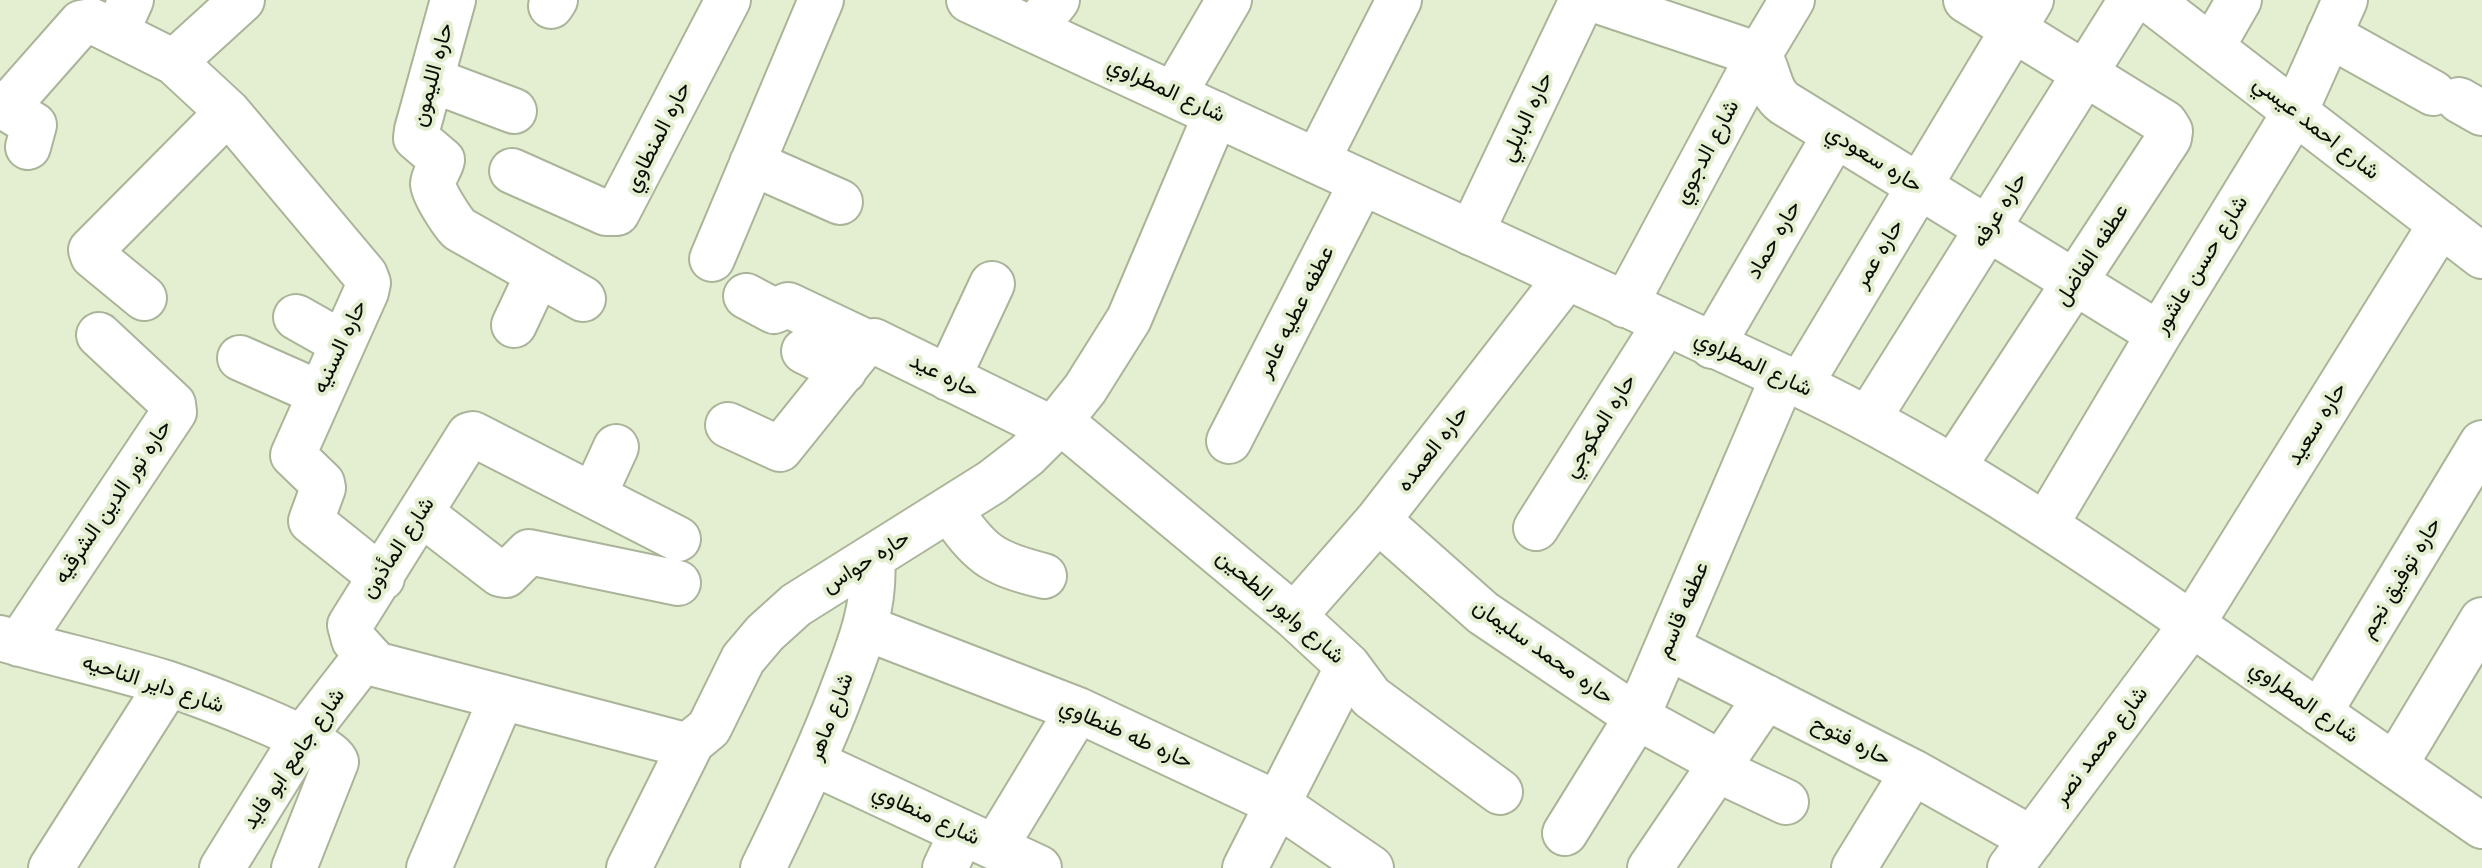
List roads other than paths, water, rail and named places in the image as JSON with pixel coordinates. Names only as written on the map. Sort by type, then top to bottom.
[{"type":"street","points":[[174,62],[242,0]]},
{"type":"street","name":"حاره الليمون","points":[[453,0],[416,138],[442,160],[434,190],[459,229],[583,299]]},
{"type":"street","name":"حاره المنطاوي","points":[[512,171],[606,213],[617,213],[728,0]]},
{"type":"street","points":[[712,259],[821,0]]},
{"type":"street","name":"شارع المطراوي","points":[[969,0],[1046,14],[1174,94],[1868,419],[1954,466],[2046,524],[2482,826]]},
{"type":"street","points":[[1174,94],[1229,0]]},
{"type":"street","points":[[1317,161],[1399,0]]},
{"type":"street","name":"حاره البابلي","points":[[1471,233],[1582,0]]},
{"type":"street","points":[[1595,0],[1759,55]]},
{"type":"street","name":"شارع الدجوي","points":[[1625,305],[1759,55],[1792,0]]},
{"type":"street","points":[[1966,0],[2022,15],[2085,73]]},
{"type":"street","name":"حاره عرفه","points":[[1868,419],[2131,0]]},
{"type":"street","name":"شارع احمد عيسي","points":[[2150,0],[2482,256]]},
{"type":"street","points":[[2212,47],[2239,0]]},
{"type":"street","name":"حاره عمر","points":[[1791,381],[1920,187],[2022,15]]},
{"type":"street","name":"حاره السنيه","points":[[0,104],[13,100],[81,23],[124,17],[228,112],[365,275],[368,283],[366,292],[293,455],[322,483],[311,521],[382,578]]},
{"type":"street","points":[[2337,17],[2458,102]]},
{"type":"street","name":"شارع حسن عاشور","points":[[2046,524],[2295,112],[2337,17]]},
{"type":"street","name":"حاره سعودي","points":[[1759,55],[1777,98],[2159,334]]},
{"type":"street","name":"عطفه الفاضل","points":[[1954,466],[2169,138],[2170,131],[2165,123],[2085,73]]},
{"type":"street","points":[[432,80],[514,111]]},
{"type":"street","points":[[0,104],[34,125],[28,147]]},
{"type":"street","points":[[144,298],[93,256],[91,250],[228,112]]},
{"type":"street","name":"حاره حواس","points":[[629,868],[692,742],[709,728],[743,659],[765,633],[796,605],[949,509],[1027,455],[1085,389],[1129,319],[1216,114]]},
{"type":"street","name":"حاره حماد","points":[[1712,346],[1835,135]]},
{"type":"street","points":[[752,163],[840,202]]},
{"type":"street","name":"عطفه عطيه عامر","points":[[1229,441],[1362,182]]},
{"type":"street","name":"حاره سعيد","points":[[2192,624],[2441,224]]},
{"type":"street","points":[[514,325],[538,274]]},
{"type":"street","name":"حاره العمده","points":[[1294,616],[1378,520],[1566,278]]},
{"type":"street","points":[[948,378],[992,284]]},
{"type":"street","points":[[728,425],[780,449],[855,356],[788,305],[774,311],[746,296]]},
{"type":"street","points":[[296,317],[342,343]]},
{"type":"street","name":"حاره المكوجي","points":[[1536,528],[1665,324]]},
{"type":"street","name":"حاره نور الدين الشرقيه","points":[[10,641],[174,412],[173,404],[99,335]]},
{"type":"street","name":"حاره عيد","points":[[804,351],[855,356],[874,341],[948,378],[1056,425]]},
{"type":"street","points":[[240,358],[319,393]]},
{"type":"street","name":"عطفه قاسم","points":[[1565,833],[1637,717],[1791,381]]},
{"type":"street","name":"شارع وابور الطحين","points":[[1056,425],[1294,616],[1348,666],[1371,697],[1500,792]]},
{"type":"street","name":"شارع المأذون","points":[[374,662],[354,640],[350,625],[355,613],[382,578],[469,435],[473,434],[594,495]]},
{"type":"street","name":"حاره توفيق نجم","points":[[2319,713],[2482,443]]},
{"type":"street","points":[[616,447],[594,495],[678,539]]},
{"type":"street","points":[[949,509],[972,543],[1005,566],[1044,576]]},
{"type":"street","points":[[422,514],[500,574],[510,572],[529,552],[678,583]]},
{"type":"street","name":"حاره محمد سليمان","points":[[1378,520],[1483,613],[1637,717],[1786,802]]},
{"type":"street","name":"شارع ماهر","points":[[763,868],[814,763],[866,628],[874,582],[872,558]]},
{"type":"street","points":[[2395,765],[2482,620]]},
{"type":"street","name":"شارع محمد نصر","points":[[2021,853],[2192,624]]},
{"type":"street","name":"حاره طه طنطاوي","points":[[866,628],[1078,710],[1276,803],[1369,868]]},
{"type":"street","name":"شارع داير الناحيه","points":[[10,641],[168,684],[303,737],[333,754],[336,762],[294,868]]},
{"type":"street","name":"حاره فتوح","points":[[1667,647],[1913,772],[2021,853]]},
{"type":"street","points":[[374,662],[681,744],[692,742]]},
{"type":"street","name":"شارع جامع ابو فايد","points":[[222,868],[303,737],[359,665],[374,662]]},
{"type":"street","points":[[1245,868],[1348,666]]},
{"type":"street","points":[[51,868],[168,684]]},
{"type":"street","points":[[429,868],[502,697]]},
{"type":"street","points":[[1650,868],[1766,697]]},
{"type":"street","points":[[967,849],[1078,710]]},
{"type":"street","name":"شارع منطاوي","points":[[814,763],[967,849],[1039,868]]},
{"type":"street","points":[[1854,868],[1913,772]]}]
